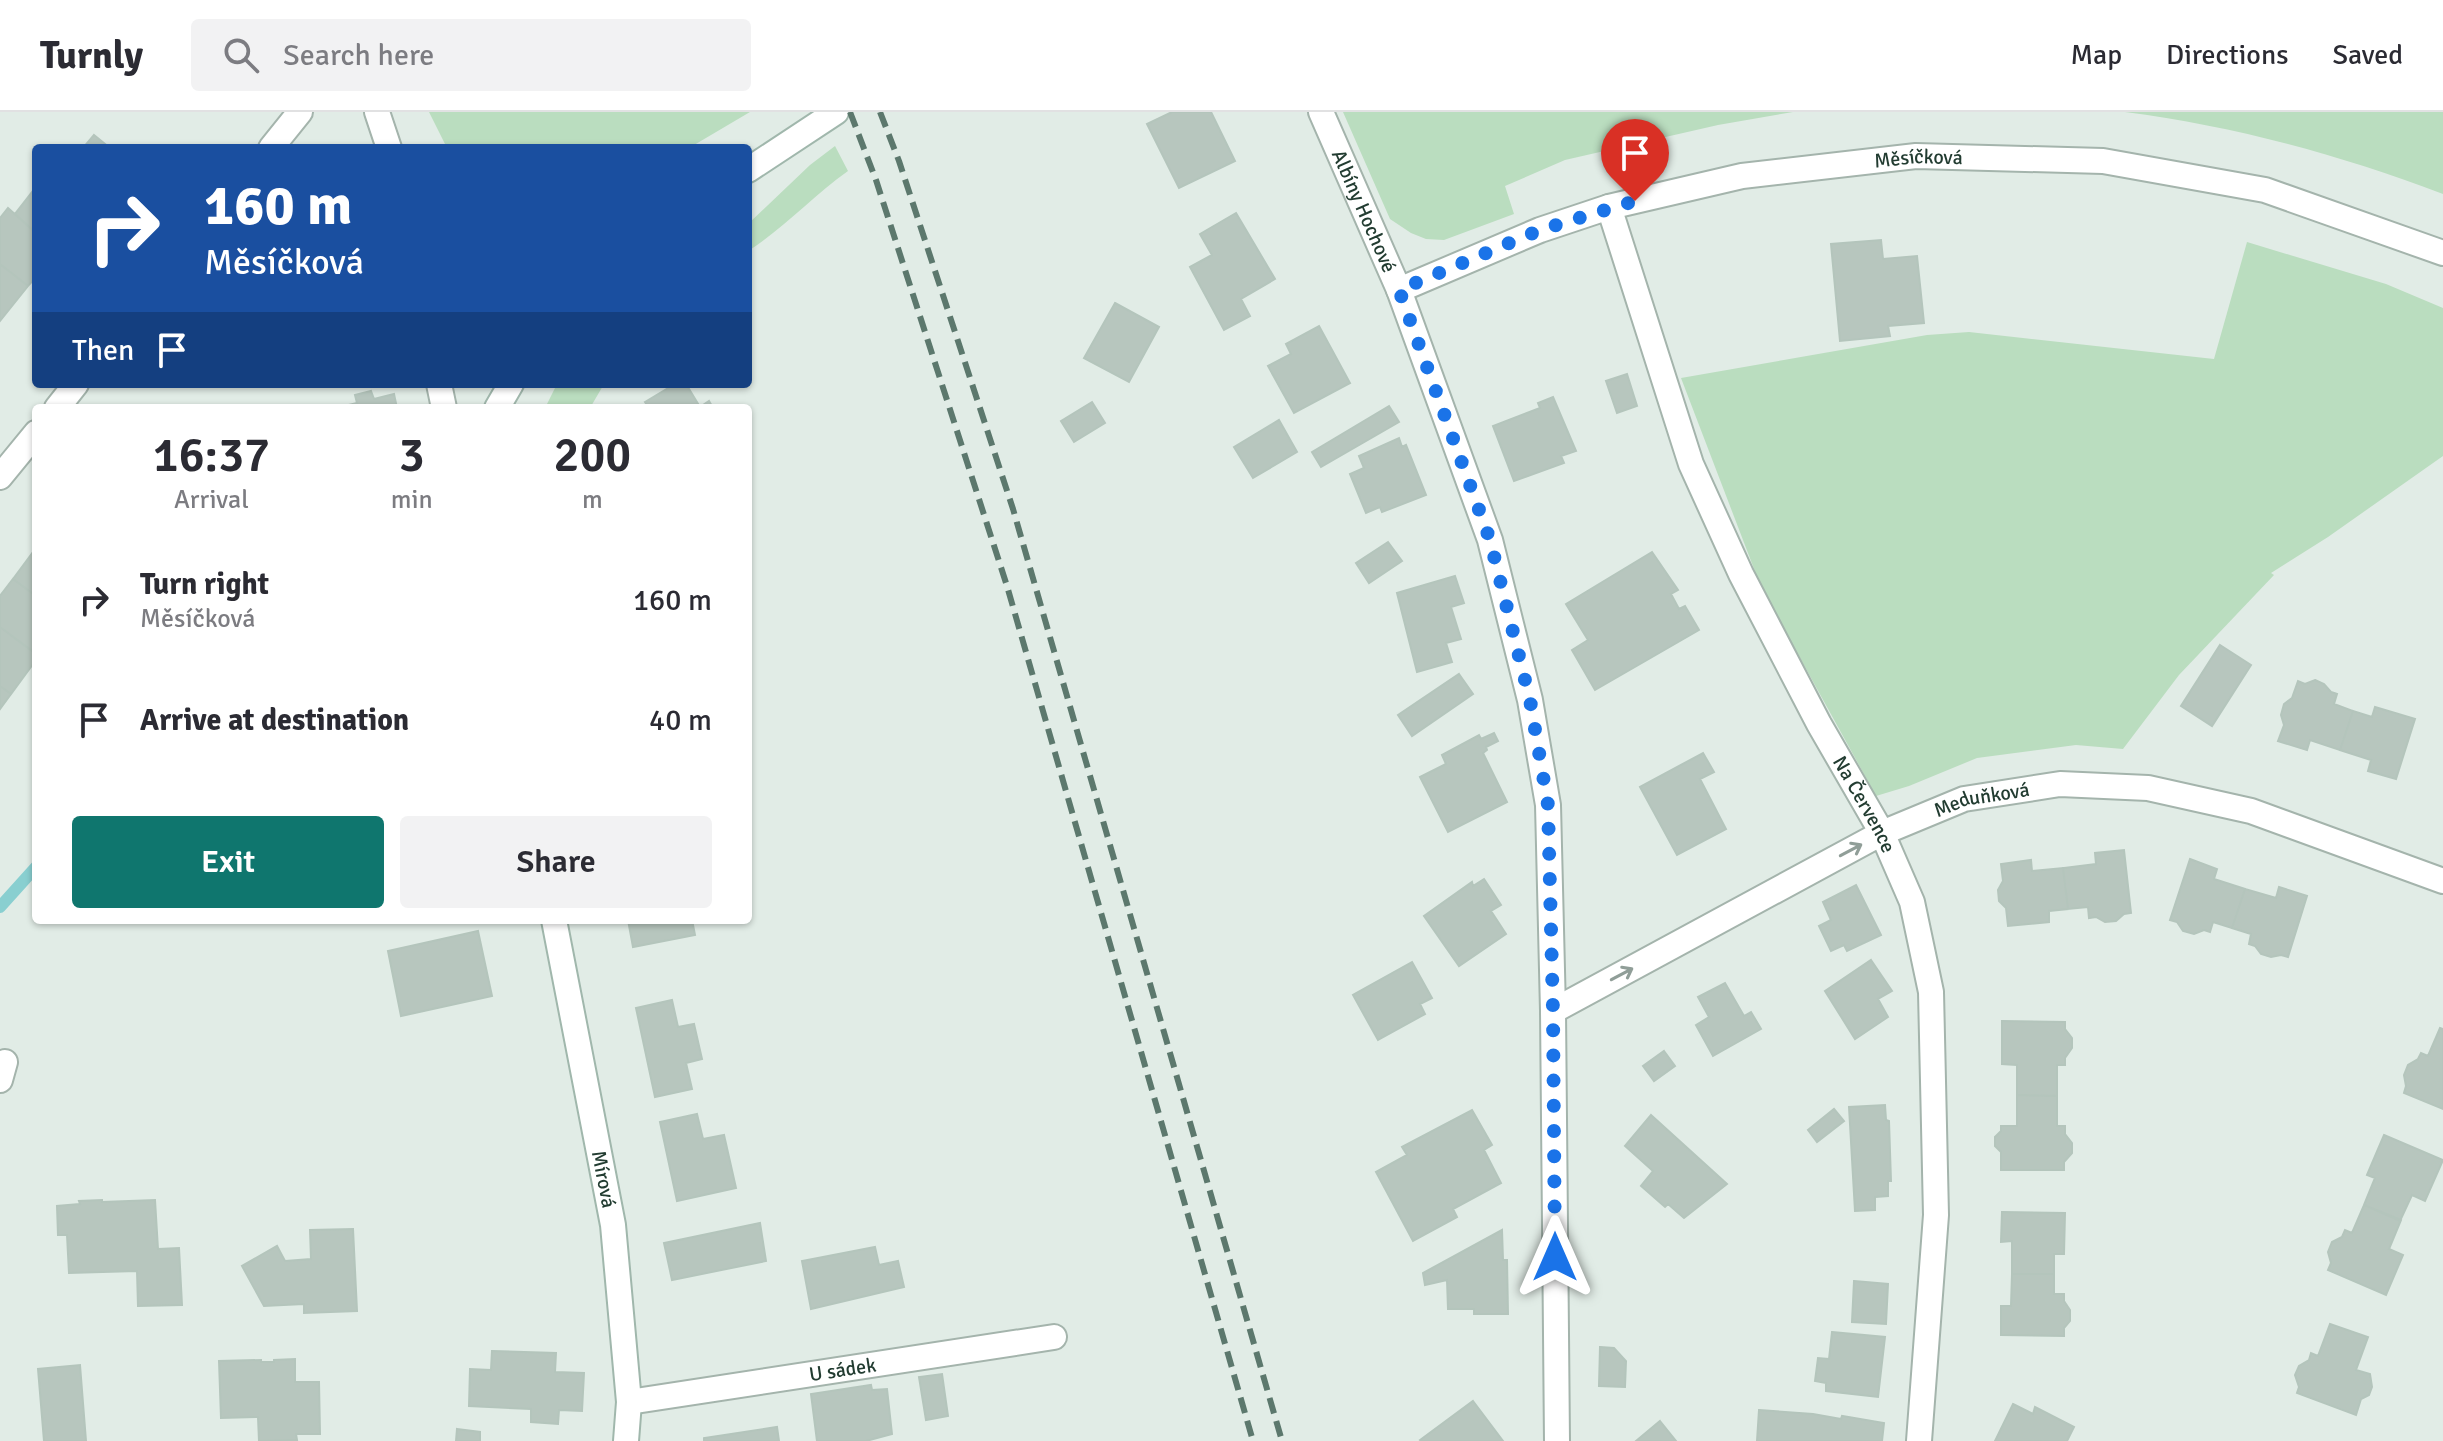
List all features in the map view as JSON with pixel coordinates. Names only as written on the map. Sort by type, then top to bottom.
[{"type":"street","points":[[274,144],[300,112]]},
{"type":"street","points":[[377,112],[390,144]]},
{"type":"street","points":[[752,167],[836,112]]},
{"type":"street","name":"Albíny Hochové","points":[[1321,112],[1399,290],[1490,540],[1530,700],[1548,805],[1557,1441]]},
{"type":"street","name":"Měsíčková","points":[[1399,290],[1540,230],[1609,207],[1742,176],[1916,156],[2103,161],[2265,190],[2443,253]]},
{"type":"street","name":"Na Července","points":[[1609,207],[1691,464],[1748,588],[1819,724],[1882,833],[1912,902],[1931,992],[1936,1215],[1919,1441]]},
{"type":"street","points":[[60,404],[73,388]]},
{"type":"street","points":[[0,477],[32,438]]},
{"type":"street","name":"Meduňková","points":[[1553,1011],[1882,833],[1964,799],[2060,784],[2148,788],[2251,811],[2443,881]]},
{"type":"street","name":"Mírová","points":[[555,924],[613,1225],[629,1402],[626,1441]]},
{"type":"street","name":"U sádek","points":[[629,1402],[1054,1337]]},
{"type":"green space","points":[[429,112],[750,112],[696,144],[445,144]]},
{"type":"green space","points":[[1343,112],[1793,112],[1718,125],[1565,160],[1505,186],[1514,214],[1444,240],[1426,239],[1390,219]]},
{"type":"green space","points":[[2125,112],[2443,112],[2443,194],[2286,144],[2206,125]]},
{"type":"green space","points":[[835,146],[848,171],[752,248],[752,220],[810,165]]},
{"type":"green space","points":[[2247,242],[2386,284],[2443,308],[2443,456],[2271,573],[2274,575],[2179,675],[2123,749],[2076,745],[1977,758],[1876,796],[1761,587],[1681,378],[1927,335],[1969,332],[2214,359]]},
{"type":"green space","points":[[555,388],[602,388],[592,404],[547,404]]},
{"type":"building","points":[[1172,112],[1211,112],[1235,161],[1179,188],[1147,124]]},
{"type":"building","points":[[94,135],[105,144],[86,144]]},
{"type":"building","points":[[32,192],[32,229],[15,214]]},
{"type":"building","points":[[8,208],[32,229],[32,282],[28,286],[0,264],[0,218]]},
{"type":"building","points":[[1236,213],[1275,279],[1241,299],[1250,316],[1224,330],[1190,267],[1212,255],[1200,234]]},
{"type":"building","points":[[1881,240],[1883,259],[1917,256],[1924,323],[1888,326],[1890,336],[1840,341],[1831,244]]},
{"type":"building","points":[[0,264],[28,286],[0,321]]},
{"type":"building","points":[[1115,303],[1159,327],[1129,382],[1084,358]]},
{"type":"building","points":[[1319,326],[1350,383],[1294,413],[1268,366],[1291,354],[1286,344]]},
{"type":"building","points":[[1627,374],[1637,406],[1617,413],[1606,381]]},
{"type":"building","points":[[668,388],[688,388],[698,404],[646,404],[645,402]]},
{"type":"building","points":[[371,391],[374,399],[394,394],[396,404],[353,404],[357,403],[355,395]]},
{"type":"building","points":[[1553,397],[1576,451],[1561,456],[1564,463],[1514,481],[1493,426],[1540,408],[1538,403]]},
{"type":"building","points":[[1092,402],[1105,423],[1074,442],[1061,421]]},
{"type":"building","points":[[1389,406],[1399,422],[1321,467],[1312,452]]},
{"type":"building","points":[[1279,420],[1297,452],[1253,478],[1234,447]]},
{"type":"building","points":[[1399,438],[1402,447],[1406,445],[1426,495],[1382,512],[1380,507],[1366,513],[1350,474],[1364,468],[1359,456]]},
{"type":"building","points":[[1388,542],[1402,561],[1369,583],[1356,563]]},
{"type":"building","points":[[1652,552],[1678,590],[1671,594],[1679,609],[1685,606],[1699,630],[1595,690],[1572,650],[1588,640],[1566,604]]},
{"type":"building","points":[[32,553],[32,593],[13,579]]},
{"type":"building","points":[[1455,576],[1464,603],[1451,607],[1461,639],[1446,643],[1452,662],[1417,672],[1397,593]]},
{"type":"building","points":[[13,579],[32,593],[32,651],[0,627],[0,596]]},
{"type":"building","points":[[0,627],[32,651],[32,665],[11,694],[0,686]]},
{"type":"building","points":[[2220,645],[2251,665],[2212,726],[2181,706]]},
{"type":"building","points":[[1459,674],[1473,694],[1412,736],[1398,715]]},
{"type":"building","points":[[2315,680],[2337,694],[2334,704],[2353,711],[2340,750],[2310,740],[2307,750],[2278,741],[2284,725],[2281,715],[2284,704],[2292,698],[2298,681],[2305,684]]},
{"type":"building","points":[[0,686],[11,694],[0,709]]},
{"type":"building","points":[[2375,707],[2415,719],[2396,779],[2368,771],[2371,760],[2340,750],[2353,711],[2372,717]]},
{"type":"building","points":[[1494,733],[1498,741],[1486,747],[1483,753],[1507,802],[1448,832],[1420,777],[1446,764],[1442,755],[1479,735],[1481,739]]},
{"type":"building","points":[[1703,753],[1714,772],[1700,779],[1726,829],[1677,855],[1640,787]]},
{"type":"building","points":[[2124,850],[2131,913],[2124,914],[2116,921],[2105,922],[2096,917],[2089,918],[2088,907],[2068,909],[2063,868],[2096,864],[2095,853]]},
{"type":"building","points":[[2190,859],[2217,869],[2214,879],[2245,889],[2232,928],[2213,922],[2210,932],[2204,930],[2194,934],[2183,931],[2177,922],[2170,920]]},
{"type":"building","points":[[2031,860],[2032,871],[2063,868],[2068,909],[2049,911],[2049,922],[2008,926],[2006,908],[1999,901],[1998,890],[2003,881],[2001,864]]},
{"type":"building","points":[[1484,879],[1501,905],[1491,911],[1506,934],[1459,966],[1424,916],[1472,882],[1473,886]]},
{"type":"building","points":[[1856,885],[1881,935],[1847,951],[1844,945],[1831,951],[1819,926],[1831,920],[1823,902]]},
{"type":"building","points":[[2279,887],[2307,896],[2288,957],[2261,954],[2249,944],[2251,934],[2232,928],[2245,889],[2276,898]]},
{"type":"building","points":[[629,924],[693,924],[695,935],[633,947]]},
{"type":"building","points":[[478,931],[492,996],[401,1016],[388,951]]},
{"type":"building","points":[[1871,960],[1892,991],[1878,999],[1888,1017],[1855,1039],[1825,991]]},
{"type":"building","points":[[1412,962],[1432,998],[1420,1004],[1425,1014],[1378,1040],[1353,995]]},
{"type":"building","points":[[1725,983],[1744,1016],[1751,1012],[1761,1029],[1713,1056],[1696,1025],[1709,1017],[1698,997]]},
{"type":"building","points":[[672,1000],[678,1027],[694,1024],[702,1059],[686,1063],[692,1089],[655,1097],[636,1008]]},
{"type":"building","points":[[2002,1021],[2065,1022],[2065,1029],[2072,1038],[2072,1048],[2065,1058],[2065,1065],[2057,1065],[2057,1096],[2017,1095],[2017,1065],[2002,1064]]},
{"type":"building","points":[[2440,1028],[2443,1029],[2443,1109],[2404,1093],[2404,1075],[2408,1065],[2421,1053],[2428,1056]]},
{"type":"building","points":[[1664,1051],[1675,1066],[1654,1081],[1643,1066]]},
{"type":"building","points":[[2017,1095],[2057,1096],[2057,1126],[2065,1126],[2065,1134],[2072,1143],[2072,1153],[2064,1162],[2064,1170],[2001,1170],[2001,1152],[1995,1146],[1995,1137],[2001,1126],[2017,1126]]},
{"type":"building","points":[[1885,1105],[1886,1120],[1889,1121],[1891,1181],[1888,1181],[1888,1196],[1875,1197],[1875,1210],[1855,1211],[1849,1107]]},
{"type":"building","points":[[1834,1109],[1844,1121],[1817,1142],[1808,1130]]},
{"type":"building","points":[[1472,1110],[1492,1145],[1484,1150],[1501,1183],[1453,1209],[1457,1217],[1413,1241],[1376,1172],[1407,1155],[1402,1147]]},
{"type":"building","points":[[697,1114],[703,1139],[724,1135],[736,1188],[677,1201],[660,1122]]},
{"type":"building","points":[[1651,1115],[1727,1184],[1684,1218],[1668,1204],[1665,1207],[1641,1186],[1653,1171],[1625,1146]]},
{"type":"building","points":[[2384,1135],[2443,1160],[2425,1201],[2412,1195],[2400,1221],[2364,1205],[2375,1178],[2367,1175]]},
{"type":"building","points":[[102,1200],[155,1200],[158,1249],[179,1248],[182,1305],[138,1306],[137,1271],[69,1273],[67,1235],[58,1235],[57,1206]]},
{"type":"building","points":[[2364,1205],[2401,1220],[2389,1249],[2403,1255],[2386,1295],[2328,1270],[2331,1263],[2328,1252],[2332,1242],[2342,1237],[2345,1230],[2352,1233]]},
{"type":"building","points":[[2002,1212],[2065,1213],[2064,1254],[2054,1254],[2054,1274],[2012,1274],[2012,1241],[2001,1242]]},
{"type":"building","points":[[760,1223],[766,1261],[672,1280],[664,1243]]},
{"type":"building","points":[[353,1229],[357,1311],[304,1313],[304,1304],[264,1306],[242,1266],[277,1246],[285,1261],[311,1259],[310,1230]]},
{"type":"building","points":[[1502,1230],[1503,1260],[1507,1260],[1508,1314],[1474,1314],[1474,1309],[1448,1309],[1447,1280],[1425,1285],[1423,1273]]},
{"type":"building","points":[[875,1247],[879,1265],[898,1261],[904,1287],[811,1309],[802,1261]]},
{"type":"building","points":[[2012,1274],[2054,1274],[2054,1294],[2064,1294],[2064,1301],[2070,1310],[2070,1321],[2064,1328],[2064,1336],[2001,1335],[2001,1306],[2011,1306]]},
{"type":"building","points":[[1854,1281],[1888,1284],[1886,1324],[1852,1322]]},
{"type":"building","points":[[2330,1324],[2368,1337],[2356,1370],[2370,1374],[2372,1387],[2369,1395],[2361,1399],[2356,1415],[2297,1393],[2299,1387],[2295,1375],[2299,1366],[2309,1360],[2311,1353],[2318,1356]]},
{"type":"building","points":[[1832,1332],[1885,1337],[1878,1397],[1826,1391],[1826,1383],[1815,1381],[1818,1358],[1829,1359]]},
{"type":"building","points":[[1600,1347],[1614,1348],[1626,1361],[1625,1387],[1599,1386]]},
{"type":"building","points":[[492,1351],[556,1353],[555,1372],[584,1373],[582,1411],[559,1410],[558,1424],[531,1422],[531,1409],[469,1406],[470,1369],[491,1370]]},
{"type":"building","points":[[295,1359],[295,1382],[319,1382],[320,1434],[296,1434],[297,1440],[259,1441],[258,1417],[221,1418],[219,1361],[274,1362]]},
{"type":"building","points":[[80,1365],[86,1441],[44,1441],[38,1369]]},
{"type":"building","points":[[942,1374],[948,1416],[926,1420],[919,1377]]},
{"type":"building","points":[[871,1385],[872,1390],[887,1389],[892,1434],[866,1441],[817,1441],[811,1394]]},
{"type":"building","points":[[1473,1401],[1503,1441],[1420,1440]]},
{"type":"building","points":[[2013,1404],[2033,1414],[2035,1407],[2074,1427],[2067,1441],[1995,1441]]},
{"type":"building","points":[[1759,1410],[1841,1419],[1842,1416],[1884,1423],[1882,1441],[1757,1441]]},
{"type":"building","points":[[1660,1421],[1676,1441],[1636,1441]]},
{"type":"building","points":[[777,1427],[779,1441],[704,1441],[704,1438]]},
{"type":"building","points":[[457,1429],[480,1432],[480,1441],[456,1441]]},
{"type":"waterway","points":[[0,907],[32,871]]},
{"type":"railway","points":[[850,112],[876,180],[1007,586],[1253,1441]]},
{"type":"railway","points":[[880,112],[899,161],[1013,509],[1282,1441]]},
{"type":"route","points":[[1555,1257],[1548,805],[1530,700],[1490,540],[1399,290],[1540,230],[1635,201]]}]
